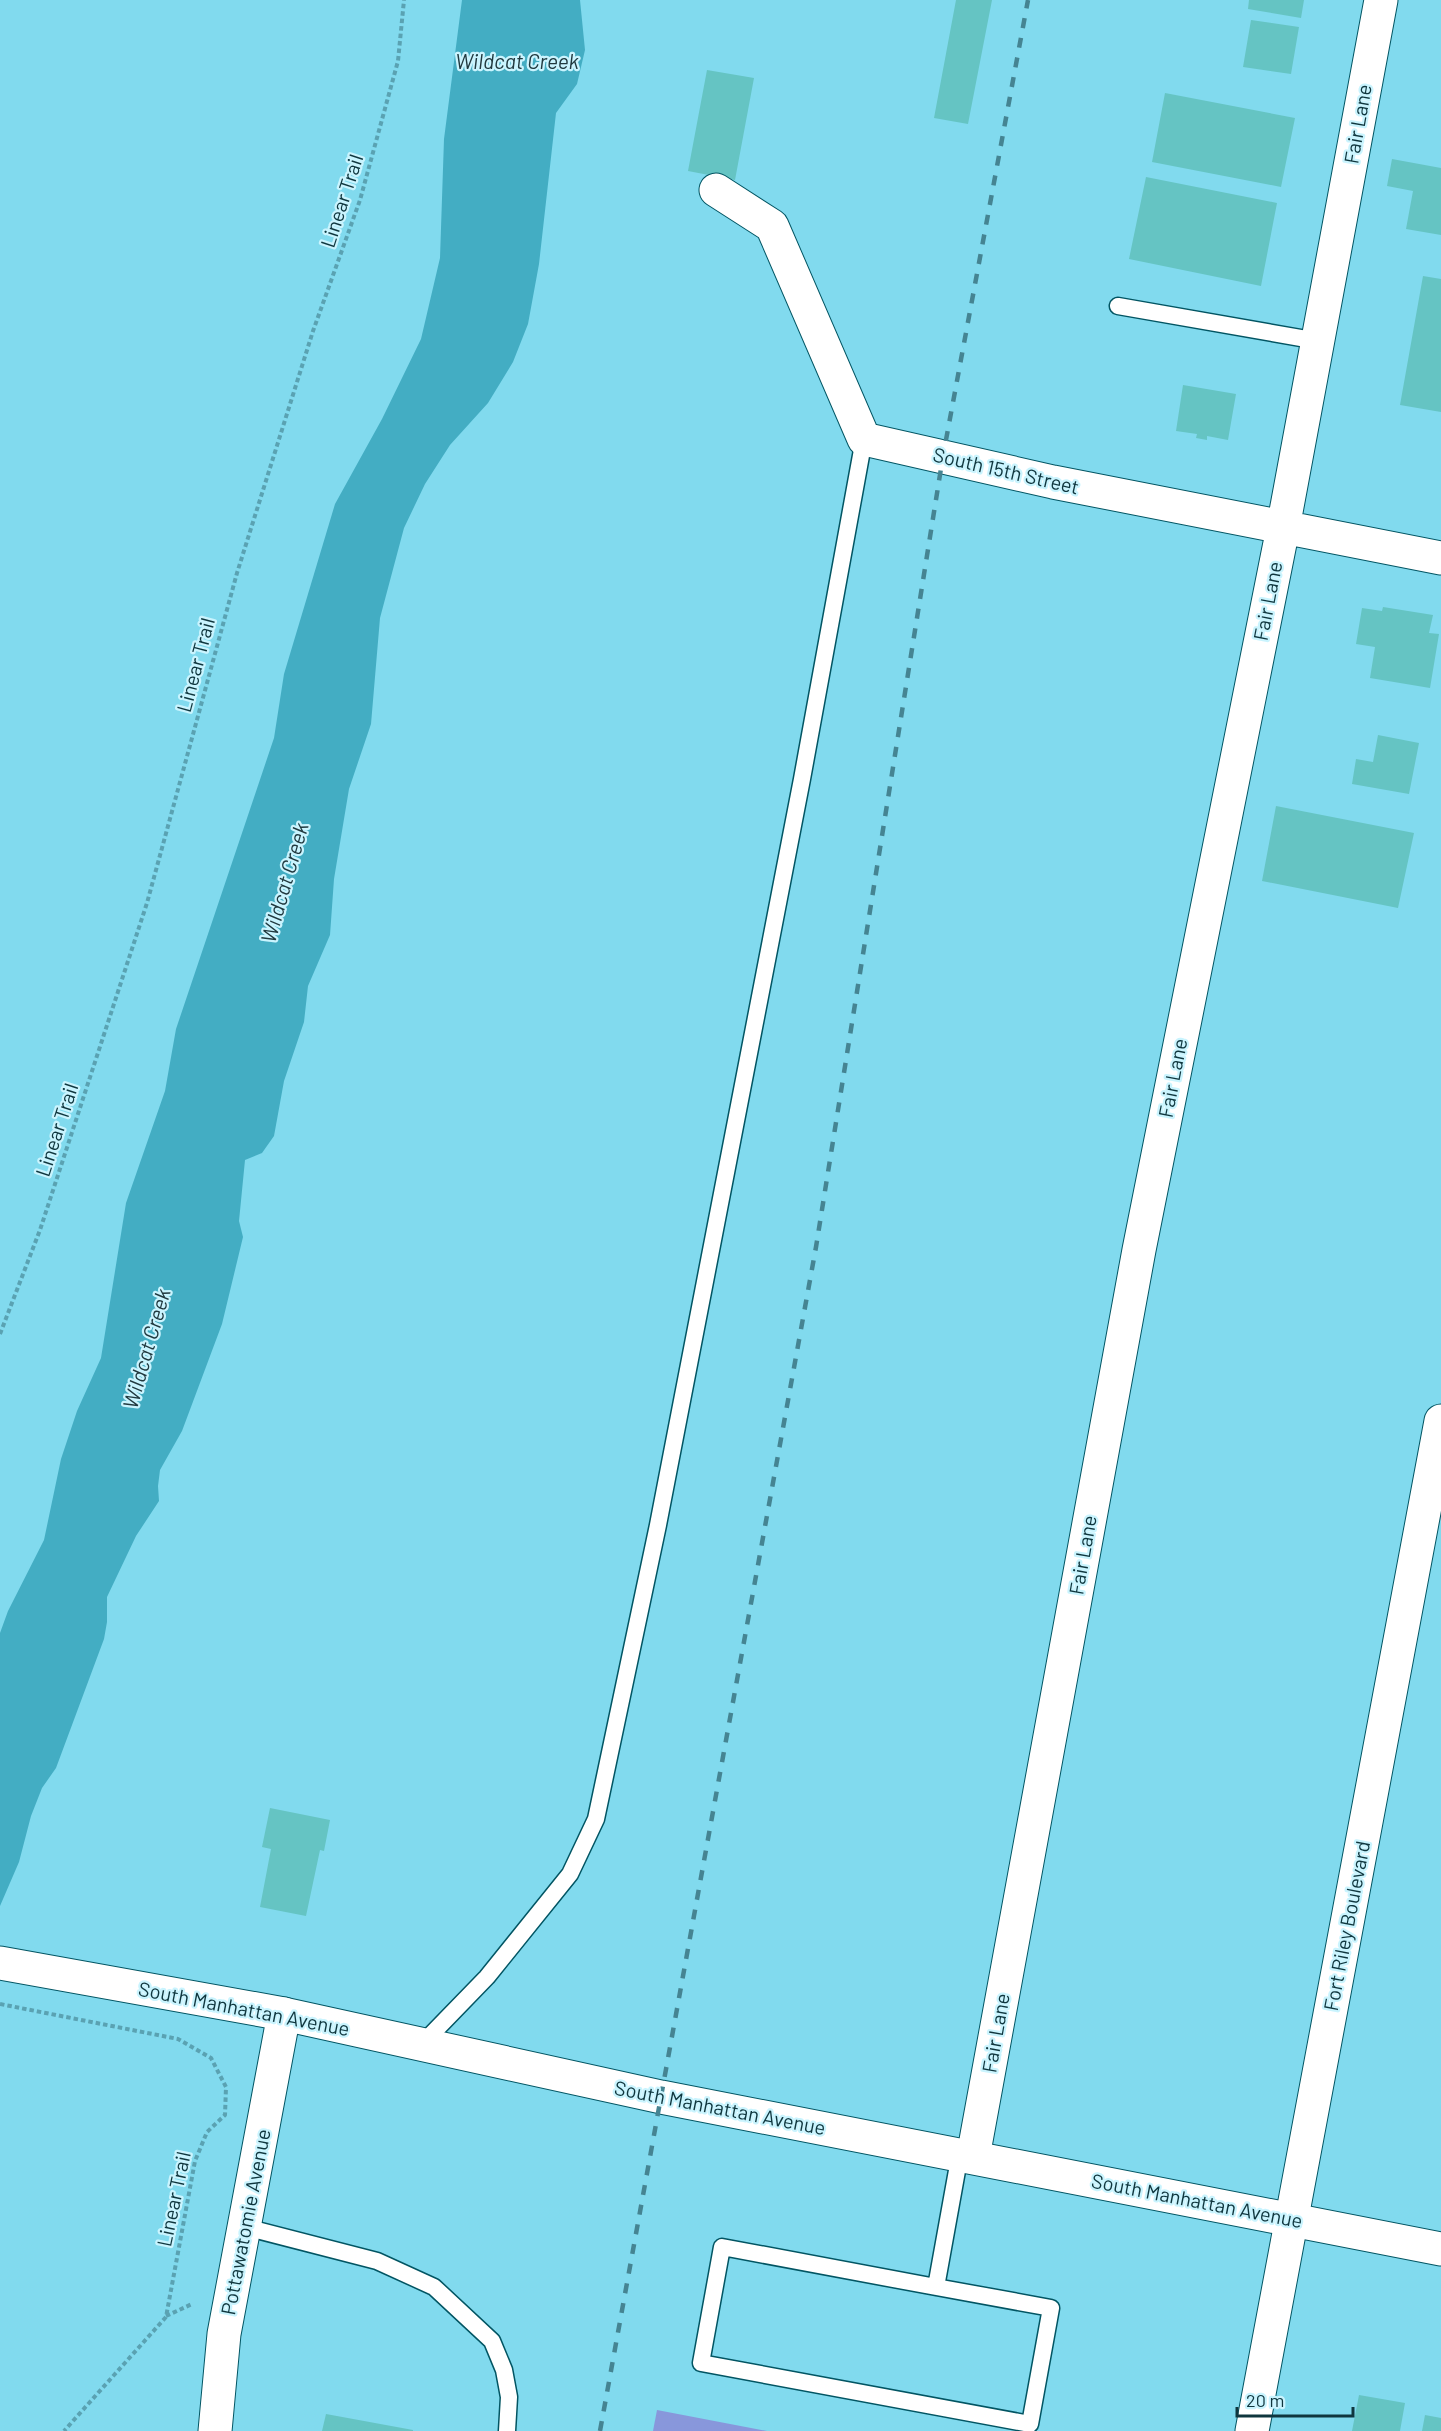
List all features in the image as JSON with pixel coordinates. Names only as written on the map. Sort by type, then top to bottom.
[{"type":"main road","name":"Fair Lane","points":[[967,2156],[1138,1250],[1283,528],[1381,0]]},
{"type":"main road","points":[[716,190],[772,226],[864,439]]},
{"type":"main road","name":"South 15th Street","points":[[864,439],[1053,482],[1441,558]]},
{"type":"main road","name":"Fort Riley Boulevard","points":[[1252,2431],[1441,1421]]},
{"type":"main road","name":"South Manhattan Avenue","points":[[0,1963],[284,2014],[661,2097],[1441,2249]]},
{"type":"main road","name":"Pottawatomie Avenue","points":[[215,2431],[224,2334],[284,2014]]},
{"type":"lane","points":[[1118,306],[1318,341]]},
{"type":"lane","points":[[422,2044],[487,1977],[570,1874],[596,1819],[658,1525],[800,791],[864,439]]},
{"type":"lane","points":[[936,2287],[967,2156]]},
{"type":"lane","points":[[245,2226],[376,2261],[434,2287],[492,2341],[504,2370],[509,2397],[507,2431]]},
{"type":"lane","points":[[722,2247],[936,2287],[1051,2308],[1030,2424],[700,2363],[722,2247]]},
{"type":"path","name":"Linear Trail","points":[[0,1334],[40,1230],[143,914],[237,573],[313,331],[360,200],[398,61],[404,0]]},
{"type":"path","name":"Linear Trail","points":[[0,2004],[178,2039],[212,2058],[226,2087],[225,2115],[207,2132],[195,2161],[166,2317],[64,2431]]},
{"type":"shaded area","points":[[657,2410],[767,2431],[653,2431]]},
{"type":"water","name":"Wildcat Creek","points":[[462,0],[580,0],[585,50],[577,84],[556,113],[539,264],[528,324],[513,362],[488,403],[450,445],[425,484],[404,528],[380,618],[371,724],[349,789],[334,879],[330,935],[308,986],[304,1022],[284,1081],[274,1136],[262,1153],[245,1160],[239,1221],[243,1237],[222,1324],[182,1431],[160,1470],[159,1501],[136,1536],[107,1597],[104,1639],[56,1768],[42,1788],[31,1816],[19,1862],[0,1906],[0,1633],[8,1611],[44,1540],[61,1459],[77,1411],[101,1358],[126,1203],[165,1091],[176,1029],[274,738],[284,674],[335,504],[382,419],[421,339],[440,258],[444,139]]},
{"type":"building","points":[[956,0],[992,0],[968,124],[934,118]]},
{"type":"building","points":[[1249,0],[1304,0],[1301,18],[1248,9]]},
{"type":"building","points":[[1251,20],[1299,27],[1291,74],[1243,67]]},
{"type":"building","points":[[707,70],[754,78],[735,180],[688,171]]},
{"type":"building","points":[[1165,93],[1295,118],[1281,187],[1152,162]]},
{"type":"building","points":[[1392,159],[1441,168],[1441,235],[1406,229],[1413,191],[1387,186]]},
{"type":"building","points":[[1146,177],[1277,203],[1261,286],[1129,259]]},
{"type":"building","points":[[1423,276],[1441,279],[1441,412],[1400,405]]},
{"type":"building","points":[[1183,385],[1236,394],[1228,440],[1207,436],[1207,440],[1196,438],[1197,434],[1176,431]]},
{"type":"building","points":[[1383,607],[1433,615],[1429,633],[1439,634],[1430,688],[1370,678],[1375,647],[1356,644],[1362,608],[1382,611]]},
{"type":"building","points":[[1378,735],[1419,743],[1409,794],[1352,784],[1356,759],[1373,762]]},
{"type":"building","points":[[1276,806],[1414,833],[1398,908],[1262,881]]},
{"type":"building","points":[[270,1808],[330,1820],[324,1851],[320,1850],[306,1916],[260,1907],[271,1849],[262,1847]]},
{"type":"building","points":[[1359,2395],[1405,2403],[1400,2431],[1352,2431]]},
{"type":"building","points":[[326,2414],[413,2430],[413,2431],[322,2431]]},
{"type":"building","points":[[1425,2415],[1441,2418],[1441,2431],[1422,2431]]},
{"type":"railway","points":[[600,2431],[816,1247],[943,456],[1028,0]]}]
